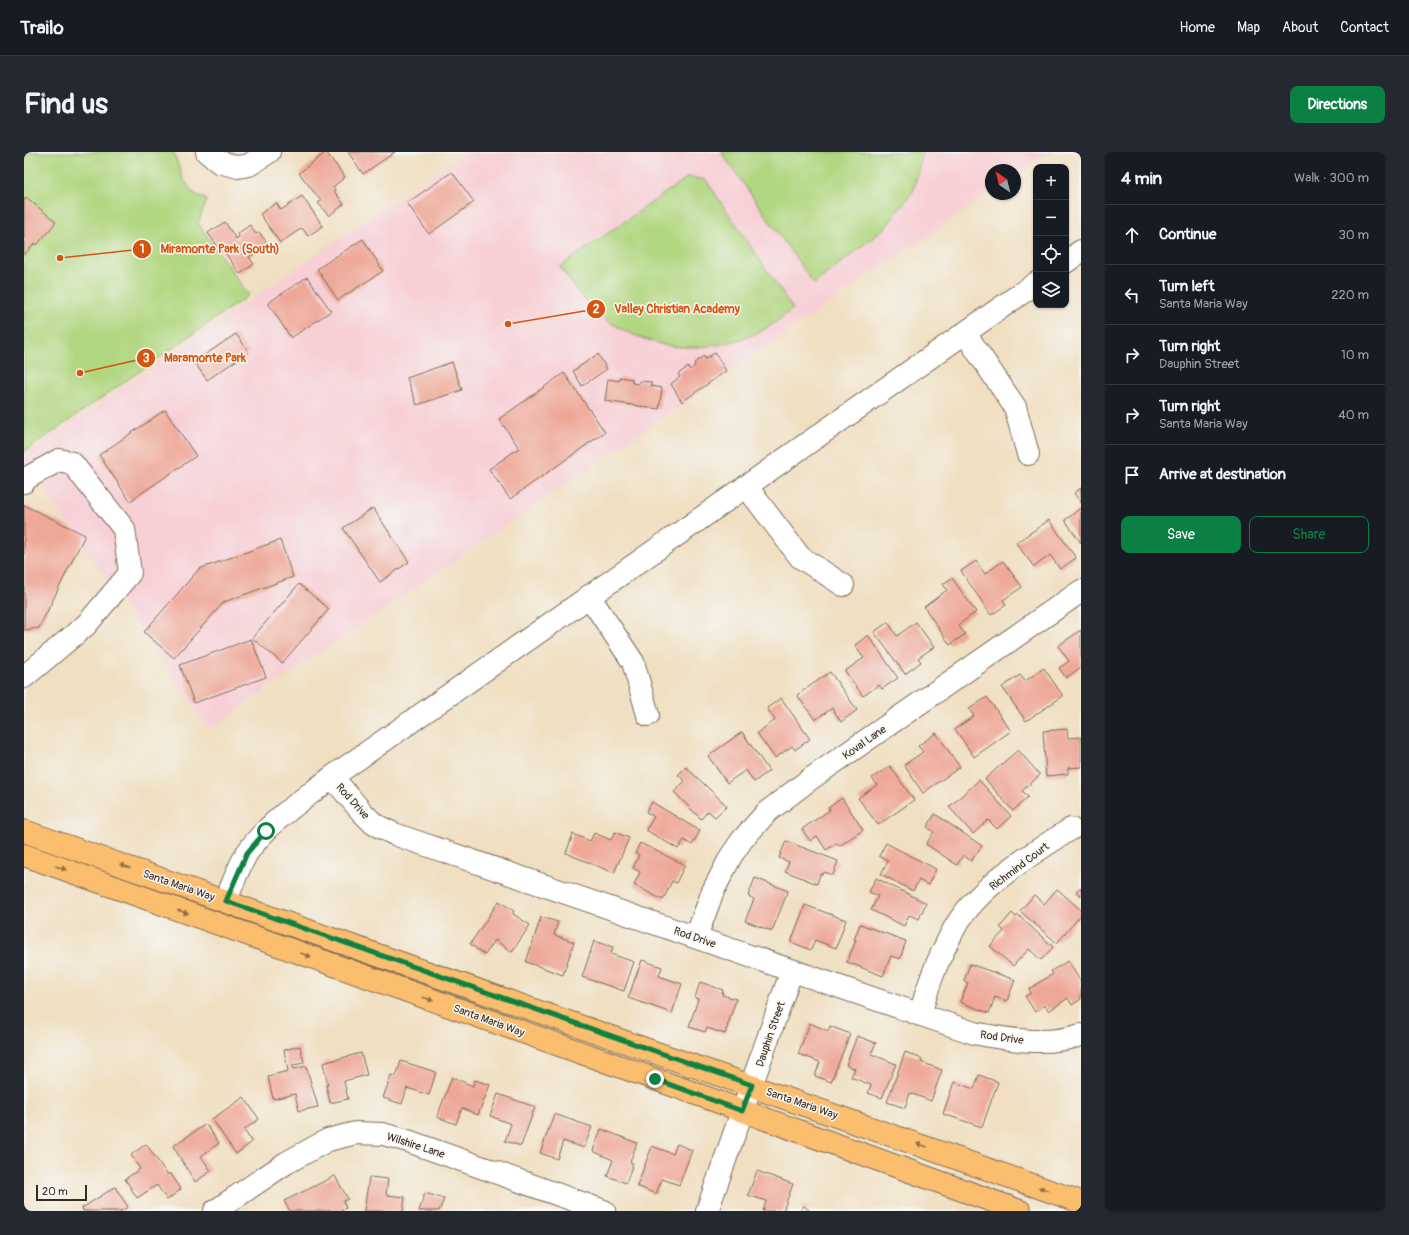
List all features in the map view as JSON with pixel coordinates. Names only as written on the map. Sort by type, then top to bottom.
[{"type":"main road","name":"Santa Maria Way","points":[[24,831],[752,1085],[1081,1202]]},
{"type":"main road","name":"Santa Maria Way","points":[[24,855],[1020,1211]]},
{"type":"street","points":[[207,152],[219,162],[238,167],[249,165],[269,152]]},
{"type":"street","points":[[1069,260],[1081,252]]},
{"type":"street","points":[[226,901],[247,853],[266,831],[288,810],[332,777],[1033,285]]},
{"type":"street","points":[[965,333],[1015,407],[1028,454]]},
{"type":"street","points":[[24,482],[27,478],[59,460],[72,463],[124,529],[130,573],[87,624],[24,677]]},
{"type":"street","points":[[746,486],[800,557],[843,585]]},
{"type":"street","name":"Koval Lane","points":[[696,937],[713,891],[731,856],[742,840],[767,812],[810,780],[1081,591]]},
{"type":"street","points":[[589,596],[633,662],[648,715]]},
{"type":"street","name":"Rod Drive","points":[[332,777],[374,824],[394,834],[974,1033],[1004,1039],[1028,1041],[1051,1040],[1081,1035]]},
{"type":"street","name":"Richmind Court","points":[[920,1015],[933,974],[956,926],[974,901],[994,882],[1070,829]]},
{"type":"street","name":"Dauphin Street","points":[[707,1211],[792,970]]},
{"type":"street","name":"Wilshire Lane","points":[[216,1211],[286,1163],[328,1140],[356,1133],[383,1134],[408,1141],[604,1211]]},
{"type":"shaded area","points":[[466,152],[1049,152],[1021,171],[1021,164],[985,164],[985,196],[209,729],[24,460],[24,455]]},
{"type":"green space","points":[[24,152],[174,152],[182,177],[192,192],[207,200],[198,223],[249,295],[24,452]]},
{"type":"green space","points":[[721,152],[923,152],[913,191],[886,227],[814,284]]},
{"type":"green space","points":[[688,177],[706,180],[793,309],[770,326],[753,335],[702,347],[676,347],[649,340],[625,331],[597,313],[560,267]]},
{"type":"building","points":[[326,152],[345,177],[333,187],[335,190],[334,191],[344,204],[329,216],[318,203],[321,201],[299,173]]},
{"type":"building","points":[[348,152],[395,152],[363,174]]},
{"type":"building","points":[[452,172],[474,202],[429,234],[407,203]]},
{"type":"building","points":[[302,196],[323,226],[308,236],[302,228],[280,243],[260,214],[276,203],[281,210]]},
{"type":"building","points":[[26,197],[56,222],[37,245],[35,243],[24,255],[24,200]]},
{"type":"building","points":[[225,222],[236,239],[239,237],[237,234],[250,225],[256,234],[259,232],[268,244],[249,257],[254,264],[240,274],[223,250],[221,251],[208,233]]},
{"type":"building","points":[[363,239],[383,271],[338,300],[317,269]]},
{"type":"building","points":[[307,277],[331,311],[291,338],[268,303]]},
{"type":"building","points":[[236,334],[249,352],[207,380],[194,362]]},
{"type":"building","points":[[715,353],[726,371],[682,402],[671,384],[680,377],[678,374],[688,367],[690,370],[695,366],[694,363],[704,356],[705,359]]},
{"type":"building","points":[[598,354],[607,369],[582,386],[573,371]]},
{"type":"building","points":[[452,362],[462,390],[417,405],[407,378]]},
{"type":"building","points":[[564,373],[605,432],[510,499],[489,469],[519,448],[499,419]]},
{"type":"building","points":[[620,377],[632,379],[632,383],[639,384],[639,381],[651,382],[651,386],[662,388],[659,409],[605,401],[608,379],[619,381]]},
{"type":"building","points":[[165,410],[196,456],[130,501],[99,455]]},
{"type":"building","points":[[1081,488],[1081,503],[1074,493]]},
{"type":"building","points":[[24,505],[85,535],[39,628],[24,630]]},
{"type":"building","points":[[373,508],[409,562],[380,582],[343,528]]},
{"type":"building","points":[[1081,508],[1081,543],[1065,520]]},
{"type":"building","points":[[1049,520],[1076,558],[1060,569],[1050,555],[1034,567],[1016,543]]},
{"type":"building","points":[[280,540],[293,577],[224,602],[174,658],[144,632],[199,569]]},
{"type":"building","points":[[976,561],[985,574],[1003,561],[1022,587],[1003,600],[1006,605],[991,615],[961,571]]},
{"type":"building","points":[[952,578],[976,612],[958,625],[965,634],[950,645],[924,607],[947,590],[943,584]]},
{"type":"building","points":[[299,584],[329,609],[282,663],[252,638]]},
{"type":"building","points":[[888,622],[897,636],[916,622],[934,647],[918,658],[921,662],[905,674],[874,632]]},
{"type":"building","points":[[1081,630],[1081,667],[1066,678],[1059,668],[1069,661],[1058,646]]},
{"type":"building","points":[[868,635],[898,678],[882,689],[879,685],[863,696],[845,671],[864,658],[855,645]]},
{"type":"building","points":[[251,639],[266,677],[194,703],[180,665]]},
{"type":"building","points":[[1044,668],[1063,696],[1026,721],[1002,687],[1020,675],[1025,681]]},
{"type":"building","points":[[830,672],[857,710],[841,722],[832,708],[815,720],[797,695]]},
{"type":"building","points":[[987,697],[1011,731],[974,757],[955,729],[974,716],[969,709]]},
{"type":"building","points":[[781,698],[810,739],[795,750],[792,746],[775,758],[757,733],[775,720],[767,708]]},
{"type":"building","points":[[1067,729],[1068,738],[1081,737],[1081,767],[1068,768],[1068,774],[1046,776],[1043,731]]},
{"type":"building","points":[[742,732],[769,771],[754,782],[746,770],[727,783],[708,756]]},
{"type":"building","points":[[936,733],[960,767],[923,793],[904,765],[923,752],[918,746]]},
{"type":"building","points":[[1018,750],[1040,775],[1022,791],[1028,797],[1013,811],[985,779]]},
{"type":"building","points":[[890,766],[914,800],[878,825],[858,798],[877,785],[872,778]]},
{"type":"building","points":[[686,767],[727,806],[715,817],[708,811],[701,819],[674,792],[685,781],[678,775]]},
{"type":"building","points":[[979,780],[1011,816],[997,829],[988,820],[973,834],[949,807]]},
{"type":"building","points":[[842,798],[863,830],[839,846],[837,843],[826,850],[817,836],[810,841],[802,829],[830,810],[828,808]]},
{"type":"building","points":[[652,802],[700,831],[692,845],[684,840],[678,849],[646,830],[654,817],[646,812]]},
{"type":"building","points":[[935,814],[982,846],[971,861],[963,855],[957,865],[926,844],[934,832],[927,827]]},
{"type":"building","points":[[615,832],[629,838],[614,873],[566,853],[573,834],[590,841],[594,833],[611,840]]},
{"type":"building","points":[[786,841],[838,861],[833,875],[824,872],[822,875],[820,874],[817,884],[785,871],[789,862],[779,858]]},
{"type":"building","points":[[640,843],[685,865],[676,883],[672,881],[663,900],[634,885],[640,872],[633,868],[639,855],[635,853]]},
{"type":"building","points":[[886,843],[936,869],[928,885],[919,880],[913,891],[881,874],[888,861],[879,856]]},
{"type":"building","points":[[755,878],[788,891],[772,931],[745,921],[754,899],[748,896]]},
{"type":"building","points":[[876,878],[926,903],[919,919],[909,915],[904,926],[871,910],[878,896],[869,892]]},
{"type":"building","points":[[1081,887],[1081,896],[1076,892]]},
{"type":"building","points":[[1057,889],[1081,910],[1081,915],[1057,943],[1020,911],[1034,895],[1044,904]]},
{"type":"building","points":[[499,901],[514,911],[513,914],[530,925],[512,952],[495,940],[485,955],[470,944]]},
{"type":"building","points":[[805,905],[846,920],[836,948],[815,940],[811,950],[791,942]]},
{"type":"building","points":[[1012,913],[1016,917],[1018,915],[1053,947],[1041,960],[1029,949],[1013,966],[990,946],[1004,931],[1000,927]]},
{"type":"building","points":[[541,917],[558,922],[554,935],[574,942],[563,975],[526,962]]},
{"type":"building","points":[[860,924],[906,941],[900,959],[891,956],[883,976],[847,962],[856,940],[854,940]]},
{"type":"building","points":[[594,941],[613,947],[611,954],[634,962],[624,991],[582,977]]},
{"type":"building","points":[[642,960],[662,967],[659,976],[682,984],[672,1013],[628,998]]},
{"type":"building","points":[[1068,961],[1081,982],[1081,999],[1072,1005],[1068,998],[1049,1011],[1045,1005],[1035,1012],[1025,996],[1031,993],[1029,989],[1053,974],[1051,971]]},
{"type":"building","points":[[970,964],[1015,980],[1007,1001],[995,997],[989,1013],[960,1002],[968,983],[964,981]]},
{"type":"building","points":[[700,982],[723,990],[722,995],[736,999],[725,1034],[707,1028],[705,1032],[689,1027],[698,999],[695,998]]},
{"type":"building","points":[[810,1023],[828,1031],[830,1026],[850,1034],[831,1082],[815,1076],[820,1062],[798,1054]]},
{"type":"building","points":[[857,1036],[876,1043],[871,1054],[896,1064],[882,1098],[868,1093],[871,1085],[851,1077],[855,1069],[846,1065]]},
{"type":"building","points":[[300,1046],[304,1063],[293,1065],[294,1069],[306,1066],[318,1107],[299,1111],[295,1094],[273,1099],[268,1076],[288,1071],[284,1050]]},
{"type":"building","points":[[905,1052],[922,1059],[921,1062],[942,1070],[931,1101],[910,1093],[905,1108],[887,1102]]},
{"type":"building","points":[[361,1053],[367,1075],[344,1081],[348,1099],[330,1103],[323,1063]]},
{"type":"building","points":[[401,1061],[436,1072],[429,1095],[407,1088],[402,1104],[383,1098],[391,1075],[396,1076]]},
{"type":"building","points":[[979,1075],[998,1082],[982,1127],[943,1114],[954,1082],[974,1089]]},
{"type":"building","points":[[452,1077],[473,1086],[475,1080],[490,1085],[478,1115],[462,1108],[456,1124],[437,1117]]},
{"type":"building","points":[[498,1094],[535,1107],[521,1146],[505,1141],[511,1124],[490,1116]]},
{"type":"building","points":[[244,1097],[259,1119],[244,1130],[252,1142],[236,1154],[212,1119]]},
{"type":"building","points":[[554,1114],[592,1127],[584,1148],[563,1141],[557,1159],[540,1153]]},
{"type":"building","points":[[206,1124],[219,1143],[201,1156],[211,1171],[195,1182],[173,1146]]},
{"type":"building","points":[[601,1129],[637,1143],[630,1162],[633,1163],[626,1183],[607,1176],[613,1160],[593,1151]]},
{"type":"building","points":[[146,1144],[167,1174],[171,1174],[181,1189],[167,1200],[157,1185],[137,1198],[125,1179],[140,1169],[131,1155]]},
{"type":"building","points":[[677,1144],[692,1150],[679,1185],[662,1179],[656,1194],[637,1186],[652,1146],[673,1154]]},
{"type":"building","points":[[757,1171],[793,1184],[783,1211],[763,1211],[766,1201],[748,1195]]},
{"type":"building","points":[[335,1176],[348,1199],[343,1201],[346,1208],[341,1210],[342,1211],[290,1211],[284,1201]]},
{"type":"building","points":[[369,1177],[388,1179],[386,1195],[405,1197],[403,1211],[364,1211]]},
{"type":"building","points":[[115,1187],[128,1207],[121,1211],[83,1211],[82,1208]]},
{"type":"building","points":[[425,1193],[444,1199],[439,1211],[419,1211]]},
{"type":"building","points":[[804,1206],[810,1211],[800,1211]]},
{"type":"place","name":"Miramonte Park (South)","points":[[60,258]]},
{"type":"place","name":"Valley Christian Academy","points":[[508,324]]},
{"type":"place","name":"Maramonte Park","points":[[80,373]]},
{"type":"route","points":[[266,831],[247,853],[226,901],[752,1085],[742,1111],[655,1079]]}]
